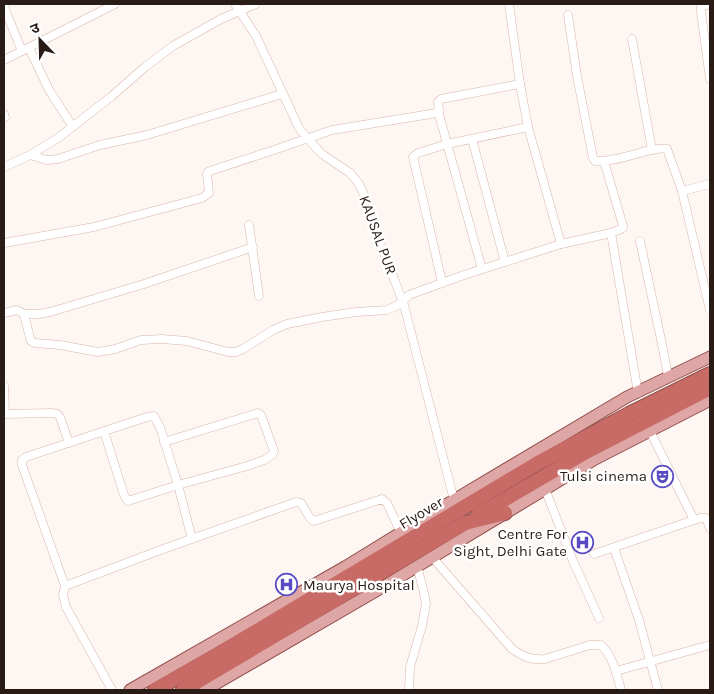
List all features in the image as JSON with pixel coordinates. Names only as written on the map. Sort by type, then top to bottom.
[{"type":"highway","name":"Flyover","points":[[183,690],[709,380]]},
{"type":"highway","name":"Flyover","points":[[155,690],[538,462],[629,414],[709,380]]},
{"type":"highway","points":[[465,523],[505,513]]},
{"type":"main road","points":[[130,690],[345,567],[627,397],[710,357]]},
{"type":"main road","points":[[206,690],[388,584],[595,459],[710,400]]},
{"type":"street","points":[[4,4],[6,12],[25,49],[73,126]]},
{"type":"street","points":[[4,60],[115,4]]},
{"type":"street","points":[[4,166],[30,155],[58,138],[173,46],[237,7],[256,4]]},
{"type":"street","points":[[509,4],[528,126],[561,244]]},
{"type":"street","points":[[709,4],[701,7],[700,12],[710,79]]},
{"type":"street","name":"KAUSAL PUR","points":[[237,7],[256,36],[296,122],[307,138],[322,154],[350,173],[359,184],[368,203],[379,240],[402,300],[454,500]]},
{"type":"street","points":[[568,15],[577,76],[593,158],[595,161],[604,161],[652,150],[667,149],[682,191],[710,310]]},
{"type":"street","points":[[632,39],[652,150]]},
{"type":"street","points":[[482,269],[438,111],[438,101],[520,84]]},
{"type":"street","points":[[30,155],[47,160],[58,159],[100,145],[147,135],[282,94]]},
{"type":"street","points":[[4,243],[94,227],[202,198],[210,192],[207,174],[210,171],[337,129],[434,114],[438,111]]},
{"type":"street","points":[[442,282],[413,159],[414,156],[418,152],[447,144],[528,126]]},
{"type":"street","points":[[472,139],[505,262]]},
{"type":"street","points":[[24,314],[30,338],[35,343],[104,352],[141,340],[162,339],[186,341],[232,352],[240,351],[273,330],[287,324],[356,312],[387,310],[395,307],[409,295],[442,282],[561,244],[621,229],[623,227],[604,161]]},
{"type":"street","points":[[682,191],[710,184]]},
{"type":"street","points":[[249,225],[259,296]]},
{"type":"street","points":[[610,233],[638,392]]},
{"type":"street","points":[[640,241],[668,376]]},
{"type":"street","points":[[4,313],[17,310],[24,314],[44,314],[144,284],[252,247]]},
{"type":"street","points":[[4,386],[4,414],[57,414],[60,417],[68,443]]},
{"type":"street","points":[[104,431],[124,495],[129,501],[178,484],[259,462],[272,455],[274,449],[262,415],[258,413],[164,442]]},
{"type":"street","points":[[112,690],[66,607],[63,595],[65,586],[22,460],[26,457],[152,416],[156,418],[178,484],[192,539]]},
{"type":"street","points":[[650,431],[694,520]]},
{"type":"street","points":[[545,489],[573,561],[599,618]]},
{"type":"street","points":[[65,586],[296,502],[302,504],[310,518],[314,521],[382,499],[387,503],[401,533]]},
{"type":"street","points":[[594,554],[702,517],[706,518],[710,528]]},
{"type":"street","points":[[614,548],[633,602],[658,690]]},
{"type":"street","points":[[432,557],[512,649],[519,654],[526,658],[545,659],[590,645],[601,645],[608,652],[622,690]]},
{"type":"street","points":[[410,690],[410,667],[422,626],[426,603],[416,566]]},
{"type":"street","points":[[616,671],[710,645]]},
{"type":"place","name":"Tulsi cinema","points":[[663,476]]},
{"type":"place","name":"Centre For Sight, Delhi Gate","points":[[583,543]]},
{"type":"place","name":"Maurya Hospital","points":[[287,585]]}]
